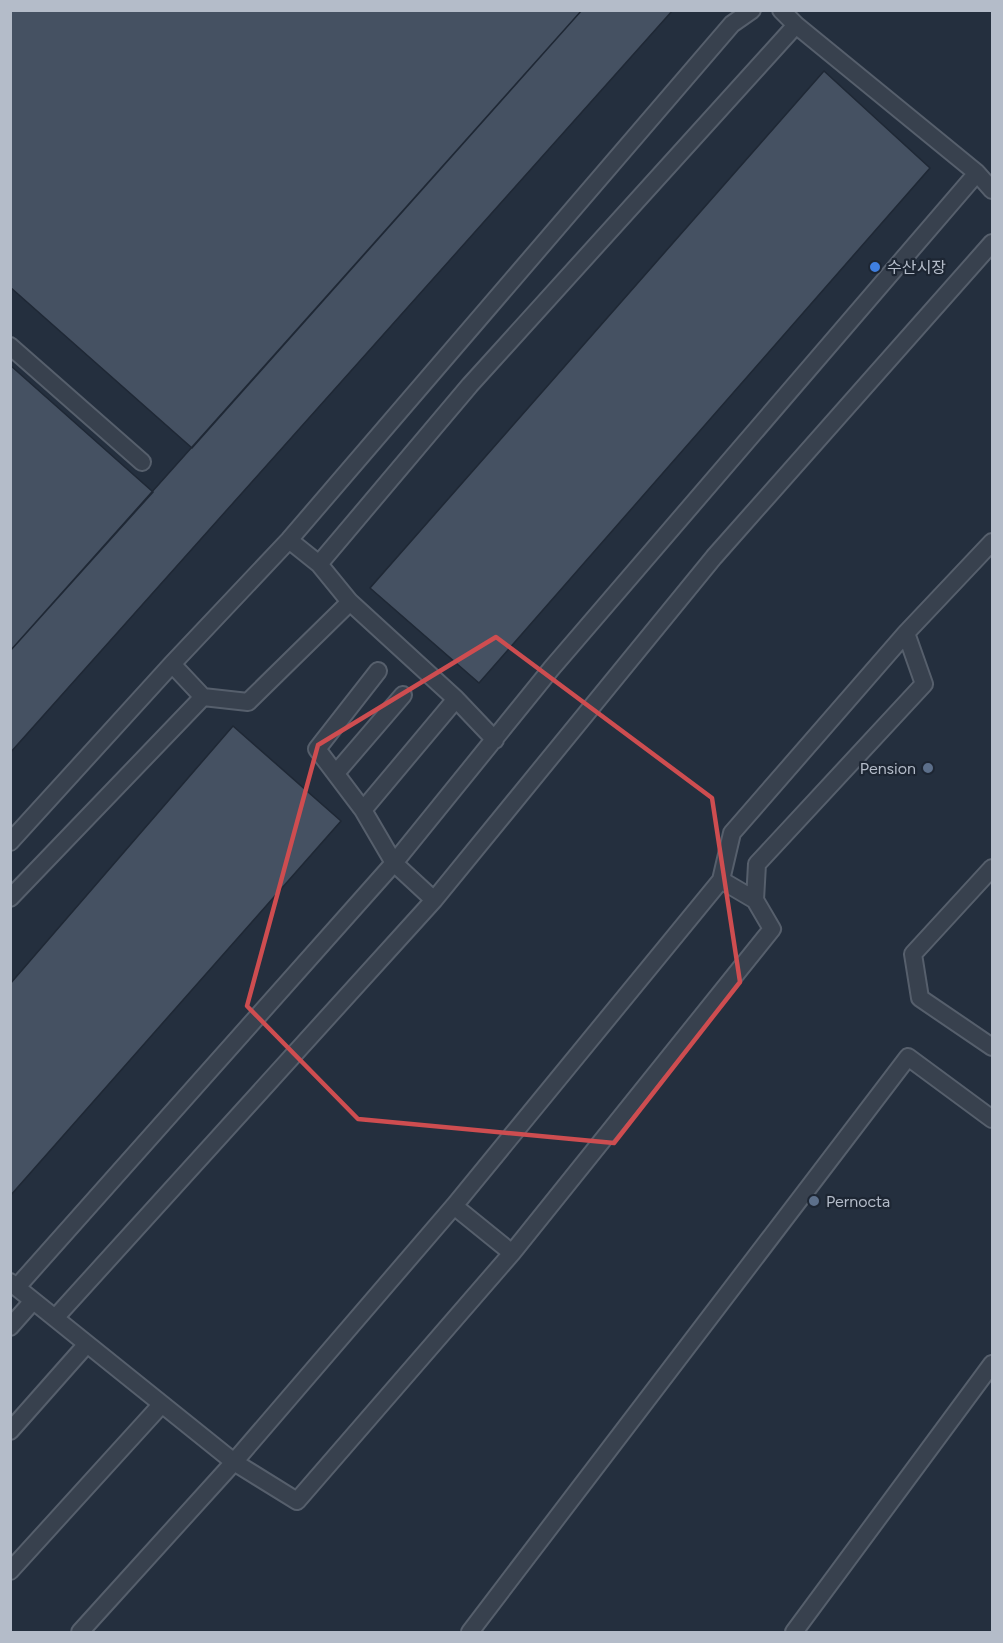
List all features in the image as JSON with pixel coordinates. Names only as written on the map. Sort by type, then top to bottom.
[{"type":"lane","points":[[10,842],[289,540],[732,24],[752,10]]},
{"type":"lane","points":[[781,10],[796,25],[977,173],[993,190]]},
{"type":"lane","points":[[319,564],[470,385],[796,25]]},
{"type":"lane","points":[[721,880],[755,900],[772,929],[512,1253],[297,1501],[234,1462],[14,1285],[394,863],[559,660],[977,173]]},
{"type":"lane","points":[[55,1318],[434,900],[714,557],[993,243]]},
{"type":"lane","points":[[10,346],[141,462]]},
{"type":"lane","points":[[289,540],[319,564],[350,602],[456,699],[495,740]]},
{"type":"lane","points":[[80,1632],[234,1462],[454,1206],[721,880],[732,833],[906,633],[993,542]]},
{"type":"lane","points":[[172,664],[203,697],[248,702],[350,602]]},
{"type":"lane","points":[[755,900],[756,864],[924,684],[906,633]]},
{"type":"lane","points":[[378,671],[317,749],[363,810],[394,863],[434,900]]},
{"type":"lane","points":[[336,773],[404,695]]},
{"type":"lane","points":[[10,898],[203,697]]},
{"type":"lane","points":[[363,810],[456,699]]},
{"type":"lane","points":[[993,868],[913,954],[920,998],[993,1047]]},
{"type":"lane","points":[[470,1632],[908,1057],[993,1119]]},
{"type":"lane","points":[[454,1206],[512,1253]]},
{"type":"lane","points":[[10,1327],[33,1300]]},
{"type":"lane","points":[[10,1431],[87,1344]]},
{"type":"lane","points":[[794,1632],[993,1364]]},
{"type":"lane","points":[[10,1571],[162,1405]]},
{"type":"highlighted area","points":[[496,637],[712,798],[740,982],[614,1143],[358,1119],[247,1006],[318,745]]},
{"type":"building","points":[[10,10],[582,10],[192,448],[10,287]]},
{"type":"building","points":[[582,10],[673,10],[10,753],[10,651]]},
{"type":"building","points":[[824,71],[930,168],[479,683],[370,588]]},
{"type":"building","points":[[10,365],[153,492],[10,651]]},
{"type":"building","points":[[233,726],[341,821],[10,1196],[10,984]]},
{"type":"place","name":"수산시장","points":[[875,267]]},
{"type":"place","name":"Pension","points":[[928,768]]},
{"type":"place","name":"Pernocta","points":[[814,1201]]}]
